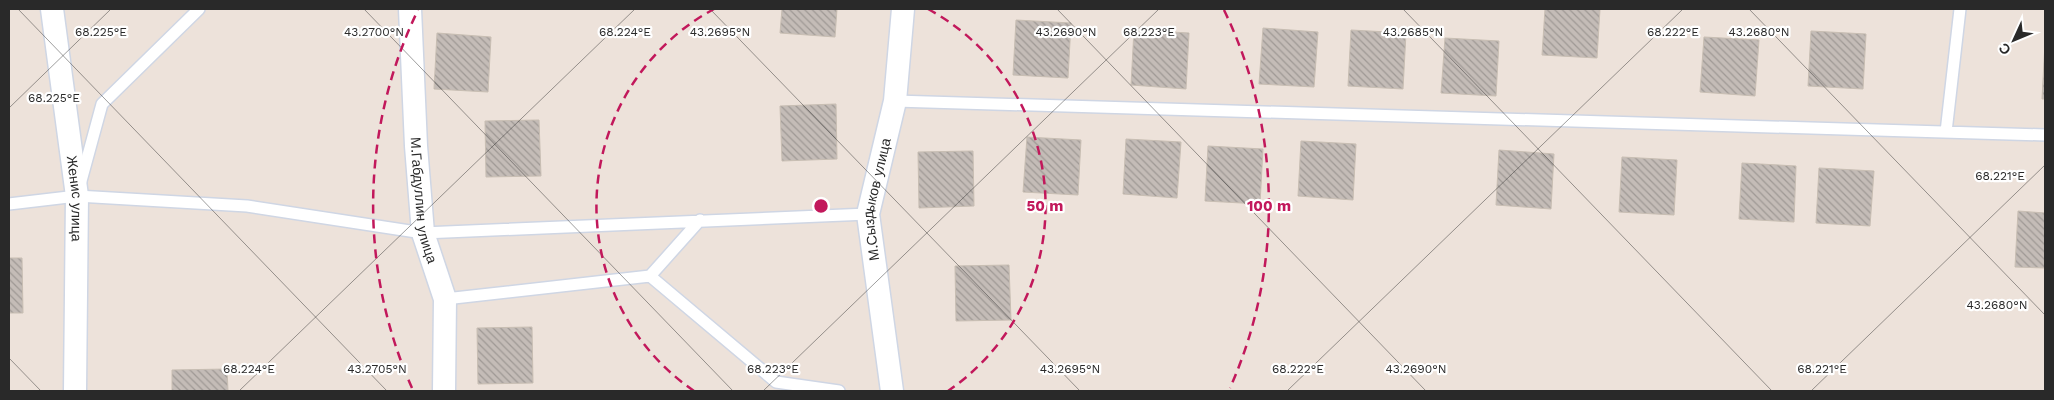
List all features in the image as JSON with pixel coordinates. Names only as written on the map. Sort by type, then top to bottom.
[{"type":"street","name":"Женис улица","points":[[52,9],[77,196],[76,391]]},
{"type":"street","name":"М.Габдуллин улица","points":[[410,9],[416,146],[423,233],[445,299],[444,391]]},
{"type":"street","name":"М.Сыздыков улица","points":[[892,391],[868,214],[895,101],[903,9]]},
{"type":"lane","points":[[77,196],[102,104],[199,9]]},
{"type":"lane","points":[[1946,132],[1960,9]]},
{"type":"lane","points":[[895,101],[2045,135]]},
{"type":"lane","points":[[9,204],[77,196],[247,206],[423,233],[868,214]]},
{"type":"lane","points":[[445,299],[650,276],[700,220]]},
{"type":"lane","points":[[650,276],[776,382],[839,391]]},
{"type":"building","points":[[782,9],[837,9],[835,37],[780,33]]},
{"type":"building","points":[[1545,9],[1600,9],[1597,58],[1542,55]]},
{"type":"building","points":[[1016,20],[1071,23],[1068,78],[1013,75]]},
{"type":"building","points":[[1263,28],[1318,32],[1314,87],[1259,84]]},
{"type":"building","points":[[1134,30],[1189,33],[1186,89],[1131,85]]},
{"type":"building","points":[[1351,30],[1406,33],[1403,89],[1348,86]]},
{"type":"building","points":[[1811,31],[1866,34],[1863,89],[1808,86]]},
{"type":"building","points":[[437,33],[491,37],[488,92],[434,89]]},
{"type":"building","points":[[1704,37],[1759,40],[1755,96],[1700,92]]},
{"type":"building","points":[[1445,38],[1499,41],[1496,96],[1441,93]]},
{"type":"building","points":[[2045,43],[2045,99],[2042,99]]},
{"type":"building","points":[[836,104],[837,159],[782,161],[780,106]]},
{"type":"building","points":[[539,120],[541,176],[486,177],[485,121]]},
{"type":"building","points":[[1027,137],[1081,140],[1078,195],[1023,192]]},
{"type":"building","points":[[1126,139],[1181,142],[1177,198],[1123,194]]},
{"type":"building","points":[[1301,141],[1356,144],[1353,200],[1298,196]]},
{"type":"building","points":[[1208,146],[1263,149],[1260,204],[1205,201]]},
{"type":"building","points":[[1499,150],[1554,154],[1551,209],[1496,205]]},
{"type":"building","points":[[973,151],[974,206],[919,208],[918,152]]},
{"type":"building","points":[[1622,157],[1677,160],[1674,215],[1619,212]]},
{"type":"building","points":[[1742,163],[1796,166],[1794,222],[1739,219]]},
{"type":"building","points":[[1819,168],[1874,171],[1870,226],[1816,223]]},
{"type":"building","points":[[2018,211],[2045,213],[2045,268],[2015,267]]},
{"type":"building","points":[[9,258],[22,258],[23,313],[9,313]]},
{"type":"building","points":[[1009,265],[1011,320],[956,321],[955,266]]},
{"type":"building","points":[[532,327],[533,383],[478,384],[477,328]]},
{"type":"building","points":[[227,369],[228,391],[172,391],[172,370]]}]
